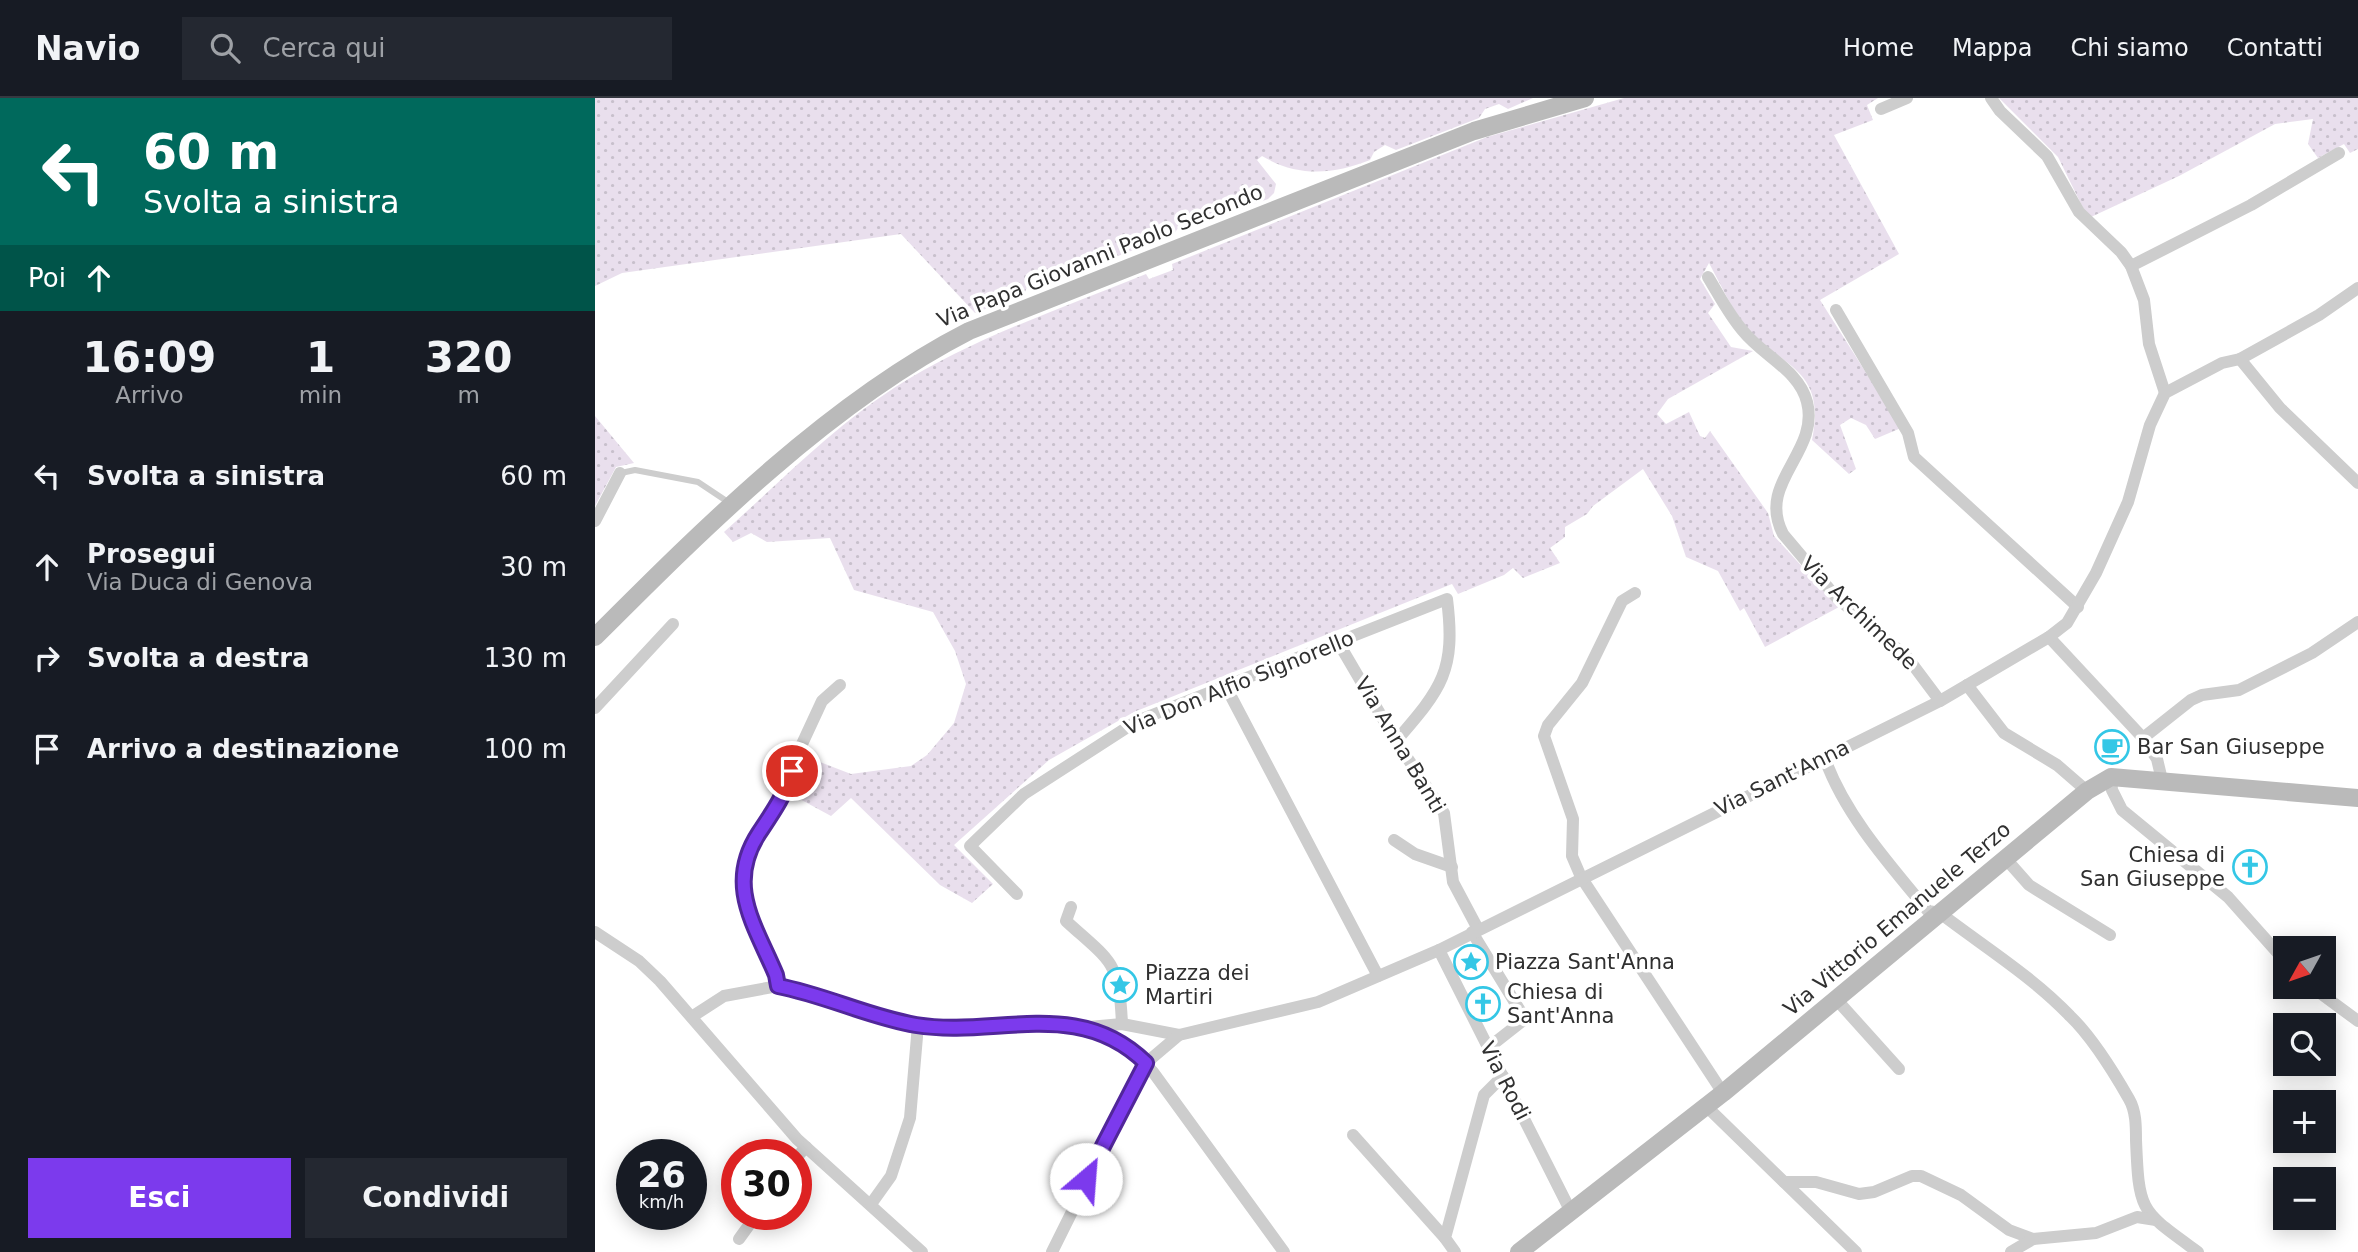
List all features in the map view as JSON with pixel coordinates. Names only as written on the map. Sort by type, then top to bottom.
[{"type":"main road","name":"Via Papa Giovanni Paolo Secondo","points":[[595,637],[733,506],[867,393],[932,350],[969,331],[1474,131],[1585,98]]},
{"type":"main road","name":"Via Vittorio Emanuele Terzo","points":[[1532,1248],[1571,1212],[1706,1107],[2087,791],[2111,777]]},
{"type":"main road","points":[[2111,777],[2162,780],[2227,789],[2358,798]]},
{"type":"street","points":[[1881,109],[1907,98]]},
{"type":"street","points":[[1991,98],[2000,111],[2047,156],[2078,212],[2121,252],[2131,266],[2144,300],[2149,344],[2165,393],[2222,363],[2240,359],[2319,315],[2358,288]]},
{"type":"street","points":[[2131,266],[2251,205],[2339,153]]},
{"type":"street","name":"Via Archimede","points":[[1708,276],[1747,337],[1796,379],[1808,405],[1805,439],[1776,495],[1777,523],[1783,534],[1837,598],[1907,657],[1940,701]]},
{"type":"street","points":[[1836,310],[1908,433],[1914,457],[2078,607]]},
{"type":"street","points":[[2240,359],[2280,408],[2358,483]]},
{"type":"street","name":"Via Sant'Anna","points":[[1179,1035],[1318,1002],[1439,950],[1581,877],[1940,701],[2049,638],[2067,623],[2078,607],[2128,502],[2150,425],[2165,393]]},
{"type":"street","points":[[595,520],[620,473]]},
{"type":"street","points":[[1635,593],[1622,601],[1582,683],[1548,725],[1544,736],[1545,747],[1571,810],[1572,856],[1581,877],[1723,1093]]},
{"type":"street","name":"Via Don Alfio Signorello","points":[[1017,894],[970,846],[1024,794],[1057,770],[1137,721],[1447,598],[1451,628],[1447,670],[1425,707],[1396,741]]},
{"type":"street","points":[[2143,738],[2191,700],[2202,695],[2239,690],[2259,681],[2312,653],[2358,622]]},
{"type":"street","points":[[595,708],[673,624]]},
{"type":"street","points":[[2049,638],[2143,738],[2157,760],[2162,780]]},
{"type":"street","name":"Via Anna Banti","points":[[1338,642],[1396,741],[1444,813],[1453,883],[1475,930],[1525,1019],[1488,1048]]},
{"type":"street","points":[[778,986],[776,975],[746,905],[741,876],[744,861],[782,799],[796,757],[822,701],[840,685]]},
{"type":"street","points":[[1225,685],[1378,976]]},
{"type":"street","points":[[1967,685],[2004,733],[2057,765],[2087,791]]},
{"type":"street","points":[[1825,759],[1832,778],[1877,849],[1928,911],[1940,913],[2047,996],[2081,1028],[2131,1102],[2135,1119],[2138,1192],[2143,1206],[2195,1251]]},
{"type":"street","points":[[2111,777],[2112,790],[2122,810],[2228,897],[2273,948]]},
{"type":"street","points":[[1394,840],[1415,853],[1451,861]]},
{"type":"street","points":[[2006,859],[2029,885],[2110,935]]},
{"type":"street","points":[[1071,907],[1066,921],[1108,960],[1119,977],[1122,1024]]},
{"type":"street","points":[[595,932],[639,961],[693,1016],[799,1139]]},
{"type":"street","name":"Via Rodi","points":[[1439,950],[1571,1212]]},
{"type":"street","points":[[693,1016],[724,996],[778,986],[918,1025],[1050,1024],[1081,1028],[1113,1037],[1128,1045],[1149,1067],[1284,1252]]},
{"type":"street","points":[[1836,999],[1899,1069]]},
{"type":"street","points":[[2328,999],[2358,1021]]},
{"type":"street","points":[[1081,1028],[1122,1024],[1179,1035]]},
{"type":"street","points":[[871,1203],[891,1176],[909,1118],[918,1025]]},
{"type":"street","points":[[1052,1252],[1139,1075],[1179,1035]]},
{"type":"street","points":[[1445,1238],[1484,1095],[1503,1076]]},
{"type":"street","points":[[1706,1107],[1856,1252]]},
{"type":"street","points":[[1353,1135],[1455,1252]]},
{"type":"street","points":[[812,1152],[922,1252]]},
{"type":"street","points":[[1784,1182],[1816,1182],[1859,1194],[1874,1192],[1912,1176],[1921,1176],[1961,1195],[2010,1230],[2033,1239]]},
{"type":"street","points":[[2011,1252],[2033,1239],[2096,1233],[2137,1217],[2156,1220]]},
{"type":"street","points":[[739,1239],[745,1230]]},
{"type":"lane","points":[[620,473],[635,470],[698,482],[733,506]]},
{"type":"shaded area","points":[[595,98],[1533,98],[1508,109],[1499,104],[1485,109],[1479,118],[1396,150],[1385,145],[1374,152],[1370,160],[1342,169],[1315,172],[1288,168],[1262,156],[1257,160],[1276,184],[1274,193],[1268,199],[1203,223],[1186,223],[1174,234],[1052,282],[1044,279],[1028,285],[1024,294],[975,313],[901,234],[622,273],[595,286]]},
{"type":"shaded area","points":[[1624,98],[1878,98],[1867,105],[1873,120],[1834,135],[1899,254],[1820,300],[1901,428],[1875,439],[1866,425],[1851,418],[1840,425],[1856,469],[1849,474],[1812,440],[1815,416],[1813,397],[1807,383],[1744,324],[1709,263],[1700,279],[1715,304],[1708,313],[1731,347],[1753,351],[1668,399],[1657,414],[1666,424],[1689,412],[1700,436],[1705,438],[1710,431],[1768,513],[1774,536],[1839,607],[1765,647],[1744,608],[1740,611],[1718,571],[1686,557],[1672,516],[1643,469],[1593,506],[1587,514],[1565,527],[1565,537],[1550,548],[1560,563],[1523,578],[1513,568],[1504,575],[1458,594],[1452,584],[1134,712],[1049,760],[954,845],[993,884],[972,903],[940,885],[851,798],[831,816],[796,797],[807,757],[851,774],[911,766],[927,755],[954,723],[966,684],[955,651],[933,612],[854,590],[830,538],[767,542],[751,533],[733,542],[724,532],[827,438],[871,404],[924,370],[1017,325],[1146,274],[1149,279],[1173,270],[1172,264],[1487,137]]},
{"type":"shaded area","points":[[1999,98],[2358,98],[2358,149],[2350,153],[2344,144],[2318,158],[2308,144],[2313,119],[2275,124],[2179,176],[2091,217],[2083,208],[2058,157]]},
{"type":"shaded area","points":[[595,416],[634,463],[616,467],[595,506]]},
{"type":"place","name":"Bar San Giuseppe","points":[[2112,747]]},
{"type":"place","name":"Chiesa di San Giuseppe","points":[[2250,867]]},
{"type":"place","name":"Piazza Sant'Anna","points":[[1471,962]]},
{"type":"place","name":"Piazza dei Martiri","points":[[1120,985]]},
{"type":"place","name":"Chiesa di Sant'Anna","points":[[1483,1004]]},
{"type":"route","points":[[792,771],[782,799],[752,844],[741,876],[746,905],[776,975],[778,986],[918,1025],[1050,1024],[1097,1032],[1128,1045],[1146,1063],[1086,1179]]}]
